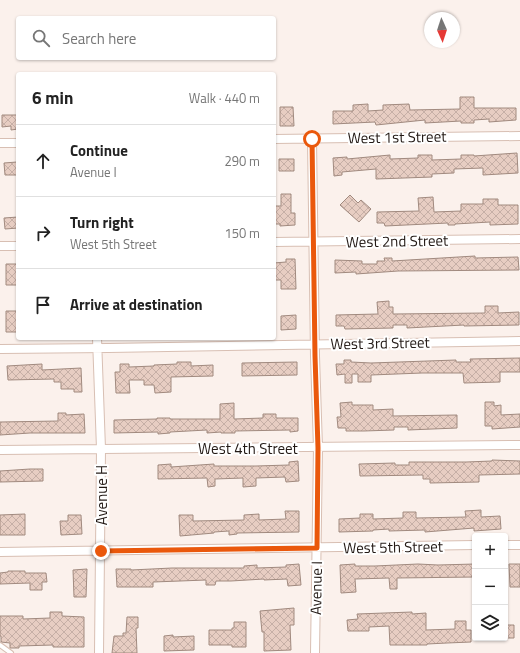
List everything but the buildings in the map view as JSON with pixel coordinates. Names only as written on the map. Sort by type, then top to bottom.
[{"type":"street","name":"West 1st Street","points":[[276,139],[520,136]]},
{"type":"street","name":"Avenue I","points":[[312,139],[318,448],[315,653]]},
{"type":"street","points":[[0,143],[16,143]]},
{"type":"street","name":"West 2nd Street","points":[[276,242],[520,239]]},
{"type":"street","points":[[0,246],[16,246]]},
{"type":"street","name":"Avenue H","points":[[97,340],[101,449],[99,653]]},
{"type":"street","name":"West 3rd Street","points":[[0,349],[520,341]]},
{"type":"street","name":"West 4th Street","points":[[0,450],[520,445]]},
{"type":"street","name":"West 5th Street","points":[[0,552],[472,545]]},
{"type":"street","points":[[508,545],[520,545]]},
{"type":"lane","points":[[0,645],[11,653]]},
{"type":"route","points":[[101,551],[317,548],[318,448],[315,356],[312,139]]}]
